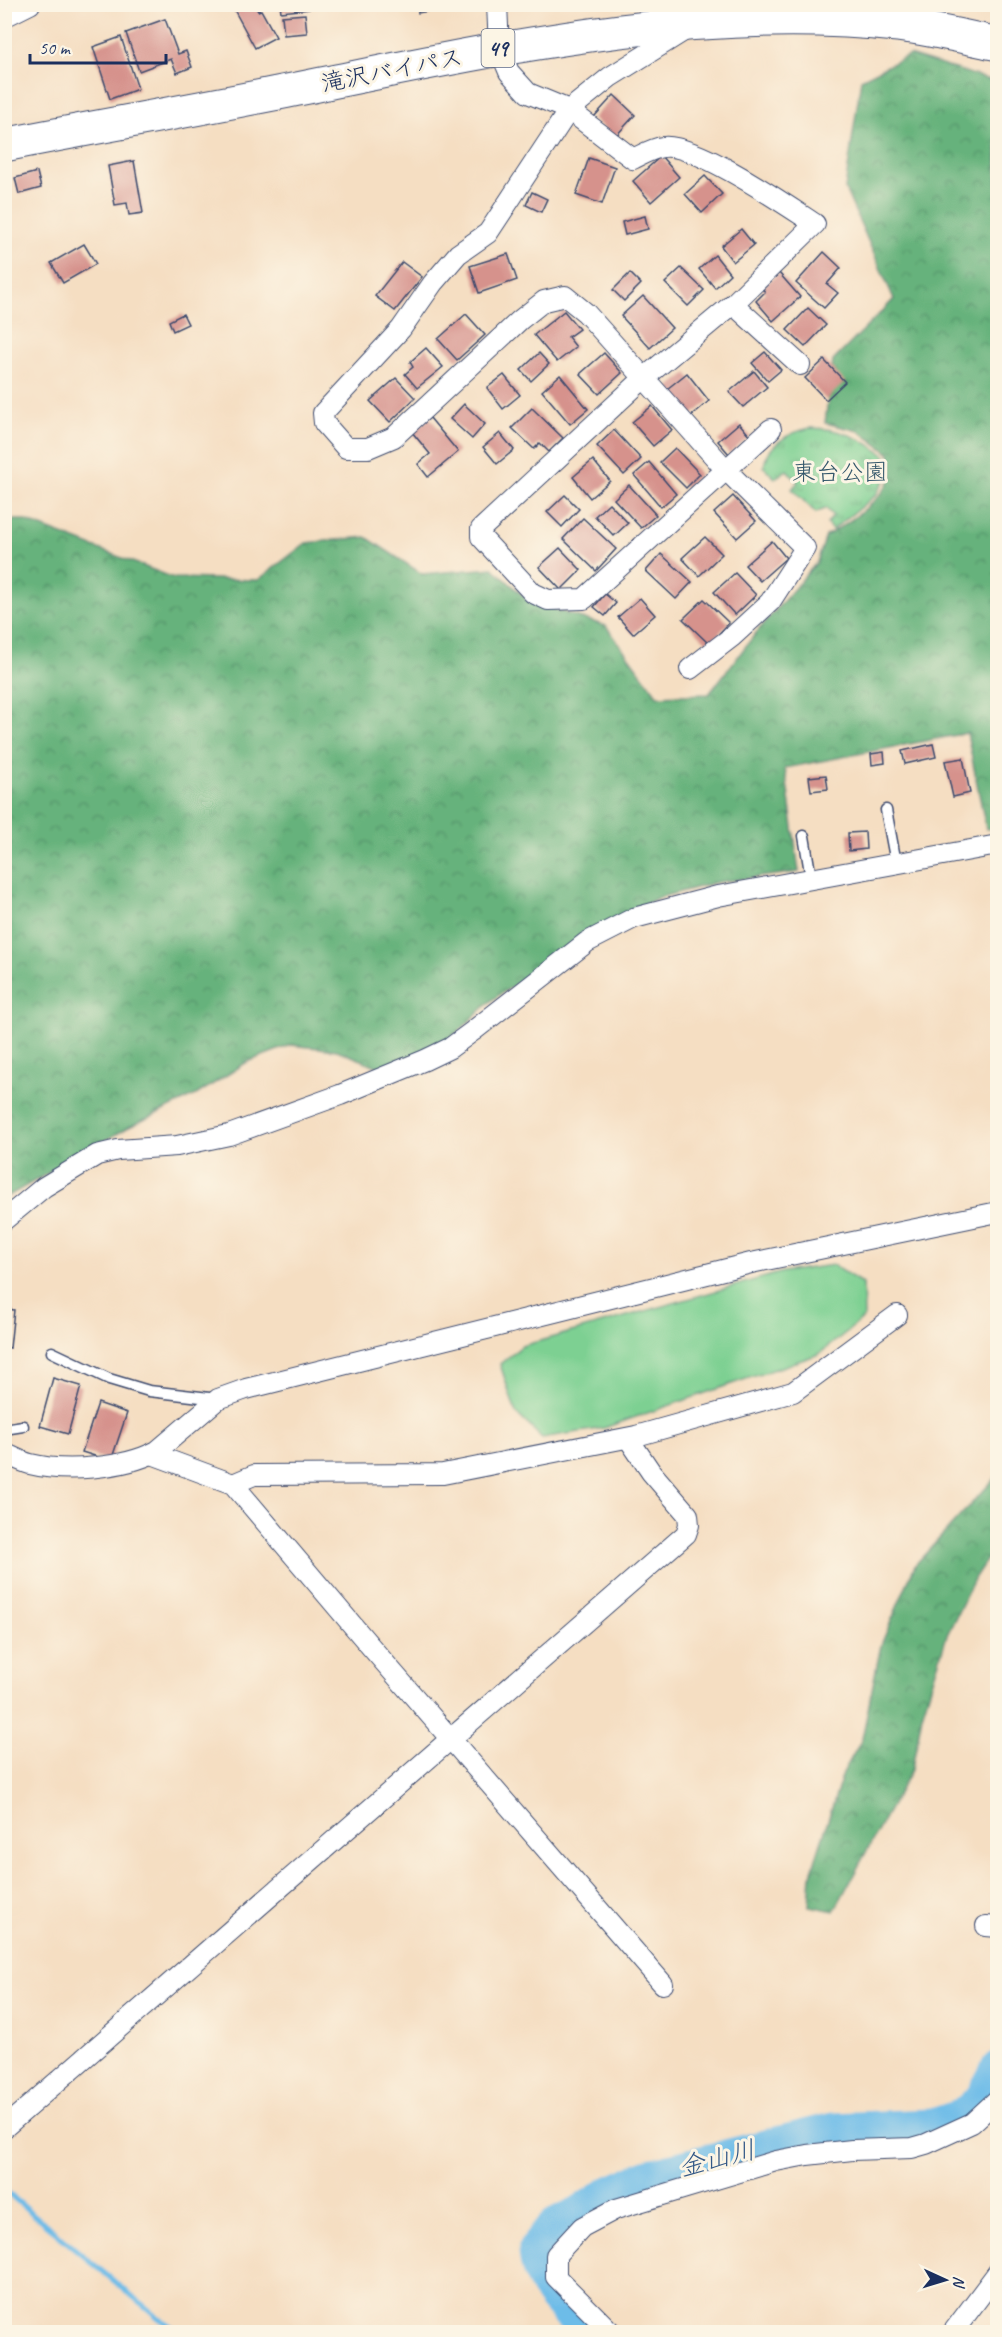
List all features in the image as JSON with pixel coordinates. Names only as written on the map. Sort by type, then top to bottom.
[{"type":"highway","name":"滝沢バイパス","points":[[4,145],[170,116],[500,48],[586,33],[700,22],[754,12],[901,26],[998,44]]},
{"type":"street","points":[[4,17],[30,4]]},
{"type":"street","points":[[500,5],[500,48],[509,72],[528,93],[569,110],[633,159],[665,146],[683,149],[739,177],[815,224],[733,304],[642,379],[481,529],[481,537],[533,593],[548,600],[584,599],[771,429]]},
{"type":"street","points":[[690,669],[733,636],[770,602],[805,548],[727,471],[642,379],[586,313],[565,296],[544,302],[520,320],[394,437],[368,448],[346,448],[324,423],[323,413],[401,329],[433,283],[458,254],[488,233],[569,110],[610,77],[700,22]]},
{"type":"street","points":[[733,304],[800,365]]},
{"type":"street","points":[[4,1220],[44,1187],[97,1155],[118,1150],[177,1146],[229,1135],[340,1095],[425,1060],[450,1048],[587,942],[634,918],[672,906],[811,878],[998,845]]},
{"type":"street","points":[[4,1453],[30,1464],[82,1468],[127,1461],[152,1454],[218,1399],[246,1389],[752,1263],[998,1212]]},
{"type":"street","points":[[234,1484],[254,1475],[443,1474],[628,1438],[793,1392],[897,1315]]},
{"type":"street","points":[[4,2128],[686,1534],[689,1525],[688,1515],[651,1472],[628,1438]]},
{"type":"street","points":[[152,1454],[234,1484],[451,1740],[663,1984]]},
{"type":"street","points":[[611,2332],[556,2277],[556,2255],[582,2227],[616,2209],[776,2161],[841,2151],[912,2148],[926,2144],[972,2123],[998,2099]]},
{"type":"street","points":[[953,2332],[998,2272]]},
{"type":"lane","points":[[886,810],[896,863]]},
{"type":"lane","points":[[804,836],[811,878]]},
{"type":"lane","points":[[52,1352],[109,1379],[149,1391],[218,1399]]},
{"type":"lane","points":[[4,1429],[23,1426]]},
{"type":"green space","points":[[909,55],[997,82],[997,828],[986,829],[967,733],[785,768],[799,872],[718,882],[657,898],[592,933],[492,1000],[457,1033],[398,1075],[337,1050],[291,1045],[247,1062],[196,1095],[127,1128],[5,1198],[5,520],[23,520],[174,578],[258,580],[306,543],[366,537],[422,574],[493,568],[529,601],[606,626],[658,696],[709,694],[756,633],[817,562],[826,536],[875,501],[883,492],[892,473],[890,454],[859,431],[825,423],[833,361],[894,299],[845,189],[861,79]]},
{"type":"green space","name":"東台公園","points":[[810,428],[821,428],[850,435],[886,456],[888,475],[876,495],[832,530],[827,524],[833,516],[826,508],[816,513],[792,489],[798,482],[787,470],[775,478],[764,467],[769,452],[774,446],[787,436]]},
{"type":"green space","points":[[833,1265],[863,1284],[864,1318],[819,1354],[604,1428],[542,1438],[516,1413],[500,1364],[522,1346],[783,1272]]},
{"type":"green space","points":[[997,1476],[997,1544],[975,1577],[947,1635],[922,1715],[912,1768],[834,1911],[809,1906],[811,1874],[843,1773],[862,1739],[881,1645],[915,1565]]},
{"type":"building","points":[[280,4],[309,4],[309,9],[281,12]]},
{"type":"building","points":[[417,4],[447,4],[448,8],[418,13]]},
{"type":"building","points":[[254,5],[258,11],[261,10],[276,37],[255,48],[232,6]]},
{"type":"building","points":[[305,14],[307,33],[284,35],[282,16]]},
{"type":"building","points":[[165,19],[178,54],[186,51],[192,67],[177,73],[171,59],[139,71],[126,33]]},
{"type":"building","points":[[121,37],[138,89],[110,99],[93,47]]},
{"type":"building","points":[[614,95],[635,115],[614,138],[593,118]]},
{"type":"building","points":[[661,156],[679,177],[651,202],[633,181]]},
{"type":"building","points":[[589,158],[615,167],[602,204],[576,195]]},
{"type":"building","points":[[134,161],[143,213],[129,215],[127,203],[115,205],[108,166]]},
{"type":"building","points":[[37,172],[41,188],[19,194],[15,178]]},
{"type":"building","points":[[705,176],[722,194],[702,213],[685,194]]},
{"type":"building","points":[[532,192],[547,199],[541,212],[526,205]]},
{"type":"building","points":[[645,216],[648,229],[625,235],[622,222]]},
{"type":"building","points":[[741,229],[754,245],[733,262],[721,246]]},
{"type":"building","points":[[84,244],[96,264],[63,283],[51,263]]},
{"type":"building","points":[[824,252],[841,268],[827,284],[838,293],[824,308],[796,283]]},
{"type":"building","points":[[508,254],[517,280],[479,293],[470,266]]},
{"type":"building","points":[[715,255],[730,274],[715,288],[699,269]]},
{"type":"building","points":[[402,262],[422,277],[395,311],[375,296]]},
{"type":"building","points":[[681,268],[704,290],[688,306],[665,283]]},
{"type":"building","points":[[630,273],[641,284],[624,301],[613,290]]},
{"type":"building","points":[[779,273],[800,297],[773,321],[756,301],[765,292],[762,288]]},
{"type":"building","points":[[643,296],[672,328],[650,348],[621,316]]},
{"type":"building","points":[[808,308],[826,325],[805,347],[787,330]]},
{"type":"building","points":[[564,311],[579,329],[568,337],[576,347],[557,362],[534,335]]},
{"type":"building","points":[[183,314],[188,324],[173,331],[169,321]]},
{"type":"building","points":[[466,314],[485,335],[457,360],[438,339]]},
{"type":"building","points":[[426,348],[443,367],[417,388],[405,374],[413,367],[410,362]]},
{"type":"building","points":[[765,352],[781,370],[768,381],[752,363]]},
{"type":"building","points":[[539,353],[549,364],[531,381],[521,370]]},
{"type":"building","points":[[604,353],[622,373],[599,394],[580,374]]},
{"type":"building","points":[[824,360],[845,382],[826,400],[805,378]]},
{"type":"building","points":[[754,371],[767,387],[743,407],[729,392]]},
{"type":"building","points":[[687,373],[709,401],[690,417],[667,389]]},
{"type":"building","points":[[504,375],[520,395],[503,409],[487,388]]},
{"type":"building","points":[[560,375],[588,409],[570,424],[542,391]]},
{"type":"building","points":[[396,378],[415,398],[390,422],[370,401]]},
{"type":"building","points":[[464,404],[485,424],[472,439],[450,419]]},
{"type":"building","points":[[652,406],[672,430],[653,446],[632,422]]},
{"type":"building","points":[[532,408],[563,438],[549,452],[540,443],[534,449],[512,428]]},
{"type":"building","points":[[430,418],[458,452],[428,477],[418,464],[430,454],[412,432]]},
{"type":"building","points":[[739,423],[750,436],[729,454],[718,441]]},
{"type":"building","points":[[614,430],[641,459],[624,475],[597,446]]},
{"type":"building","points":[[500,433],[514,450],[497,464],[483,447]]},
{"type":"building","points":[[675,448],[700,474],[686,488],[660,462]]},
{"type":"building","points":[[593,460],[610,481],[590,498],[573,477]]},
{"type":"building","points":[[649,462],[676,494],[661,507],[634,475]]},
{"type":"building","points":[[629,485],[656,515],[641,528],[614,499]]},
{"type":"building","points":[[565,495],[579,509],[562,527],[547,512]]},
{"type":"building","points":[[733,496],[756,521],[737,538],[714,513]]},
{"type":"building","points":[[609,503],[628,523],[614,536],[595,516]]},
{"type":"building","points":[[583,518],[616,549],[596,571],[563,539]]},
{"type":"building","points":[[705,537],[722,554],[699,576],[682,558]]},
{"type":"building","points":[[772,541],[786,558],[760,581],[745,565]]},
{"type":"building","points":[[560,548],[581,570],[561,590],[539,567]]},
{"type":"building","points":[[661,554],[692,582],[676,599],[646,571]]},
{"type":"building","points":[[735,573],[756,595],[735,615],[714,592]]},
{"type":"building","points":[[605,594],[616,603],[605,616],[594,607]]},
{"type":"building","points":[[640,598],[655,615],[633,634],[618,617]]},
{"type":"building","points":[[704,599],[729,623],[709,644],[683,619]]},
{"type":"building","points":[[933,744],[936,757],[905,764],[902,751]]},
{"type":"building","points":[[884,752],[885,763],[872,765],[871,754]]},
{"type":"building","points":[[963,758],[970,793],[953,797],[945,761]]},
{"type":"building","points":[[826,775],[828,789],[811,791],[809,777]]},
{"type":"building","points":[[865,832],[866,849],[849,851],[848,833]]},
{"type":"building","points":[[5,1309],[14,1310],[10,1348],[5,1347]]},
{"type":"building","points":[[53,1378],[81,1386],[68,1434],[40,1426]]},
{"type":"building","points":[[98,1403],[127,1413],[111,1461],[82,1452]]},
{"type":"waterway","name":"金山川","points":[[587,2332],[552,2295],[545,2285],[536,2261],[535,2248],[555,2224],[578,2213],[610,2192],[646,2176],[833,2129],[933,2125],[963,2115],[982,2097],[998,2067]]},
{"type":"waterway","points":[[4,2190],[160,2319],[180,2332]]}]
